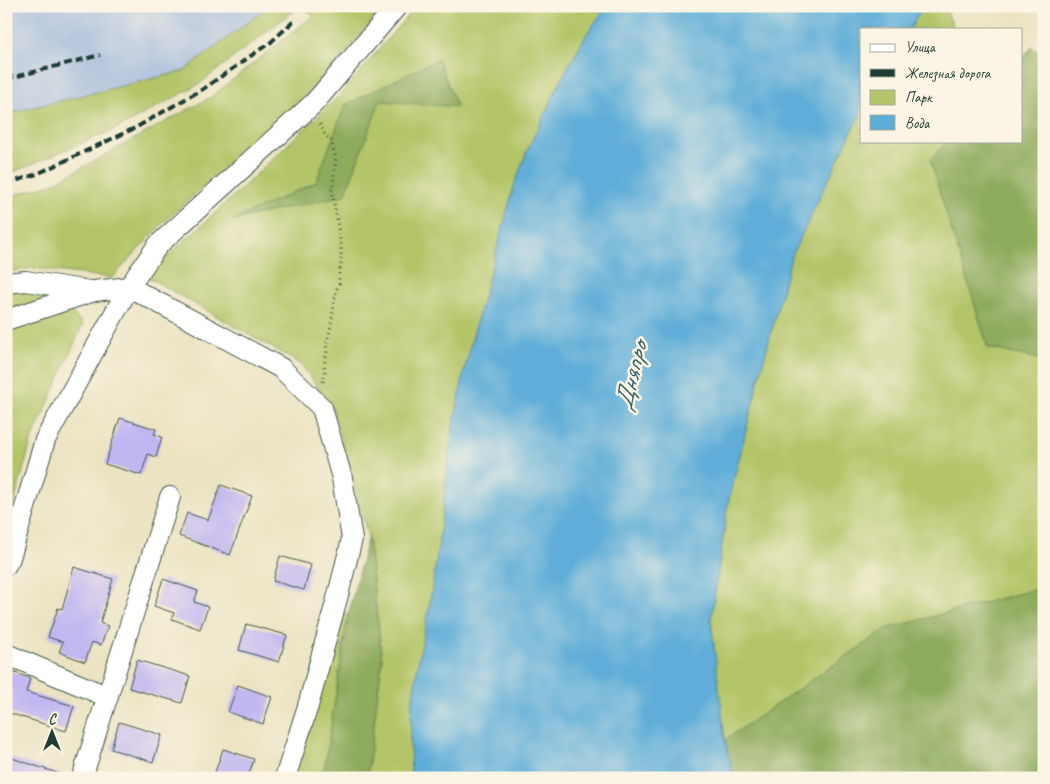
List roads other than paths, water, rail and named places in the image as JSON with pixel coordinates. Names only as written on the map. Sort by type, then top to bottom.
[{"type":"street","points":[[6,565],[10,558],[45,440],[129,286],[158,245],[314,103],[397,6]]},
{"type":"street","points":[[6,283],[26,281],[94,292]]},
{"type":"street","points":[[6,320],[94,292],[129,286],[281,368],[322,408],[342,478],[352,538],[308,706],[286,778]]},
{"type":"street","points":[[82,778],[170,497]]},
{"type":"street","points":[[6,654],[108,697]]},
{"type":"water","name":"Дняпро","points":[[607,6],[924,6],[911,28],[860,28],[860,114],[791,257],[728,503],[711,620],[725,740],[734,778],[411,778],[412,703],[430,603],[450,444],[464,372],[514,186],[527,151],[564,74],[588,32]]},
{"type":"railway","points":[[6,184],[37,174],[135,128],[203,89],[271,42],[296,19]]},
{"type":"railway","points":[[6,79],[100,55]]}]
